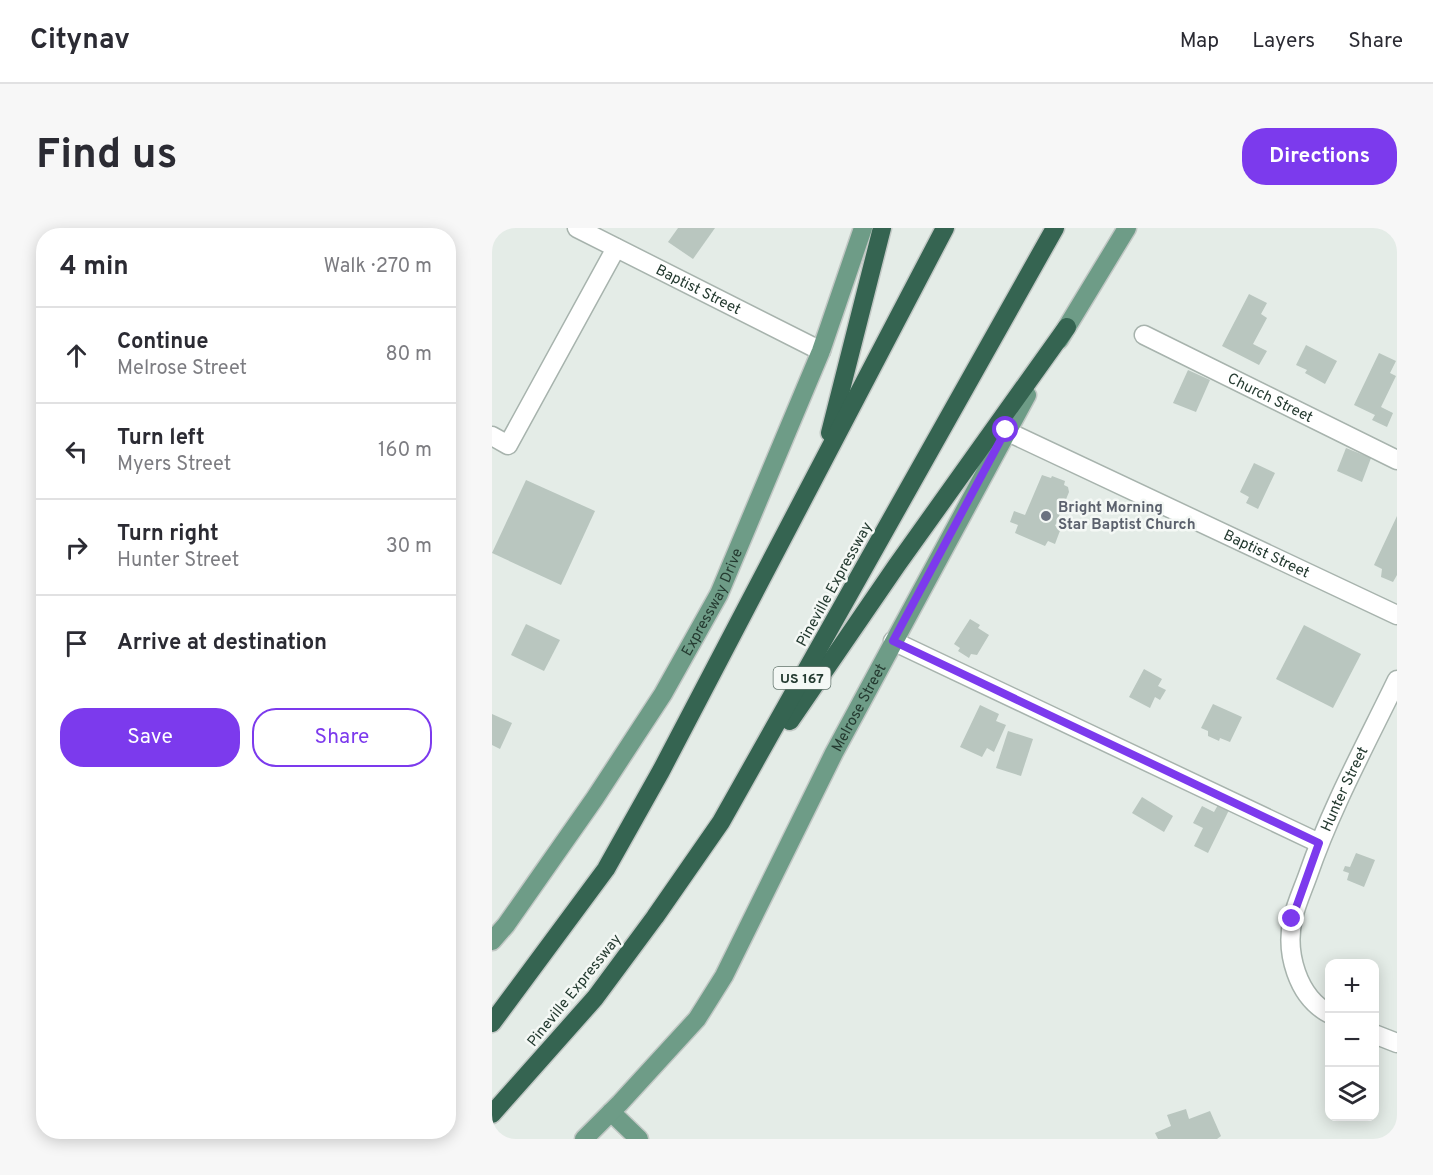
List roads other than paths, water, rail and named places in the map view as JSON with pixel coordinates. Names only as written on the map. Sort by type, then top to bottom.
[{"type":"highway","points":[[823,462],[882,228]]},
{"type":"highway","points":[[492,1023],[606,869],[661,771],[945,228]]},
{"type":"highway","name":"Pineville Expressway","points":[[492,1114],[595,998],[721,822],[1055,228]]},
{"type":"highway","points":[[721,822],[897,565],[1066,327]]},
{"type":"main road","name":"Expressway Drive","points":[[492,941],[506,925],[608,779],[663,694],[719,594],[821,351],[863,228]]},
{"type":"main road","name":"Melrose Street","points":[[584,1139],[697,1018],[724,976],[834,753],[1006,430],[1126,228]]},
{"type":"main road","points":[[611,1112],[639,1139]]},
{"type":"street","name":"Baptist Street","points":[[577,228],[821,351]]},
{"type":"street","points":[[492,436],[508,445],[616,248]]},
{"type":"street","name":"Church Street","points":[[1144,335],[1397,460]]},
{"type":"street","name":"Baptist Street","points":[[1006,430],[1397,615]]},
{"type":"street","points":[[893,641],[1319,843]]},
{"type":"street","name":"Hunter Street","points":[[1327,1013],[1321,1010],[1305,991],[1295,971],[1291,952],[1292,919],[1319,843],[1397,680]]},
{"type":"street","points":[[1379,1036],[1397,1043]]},
{"type":"place","name":"Bright Morning Star Baptist Church","points":[[1046,516]]}]
